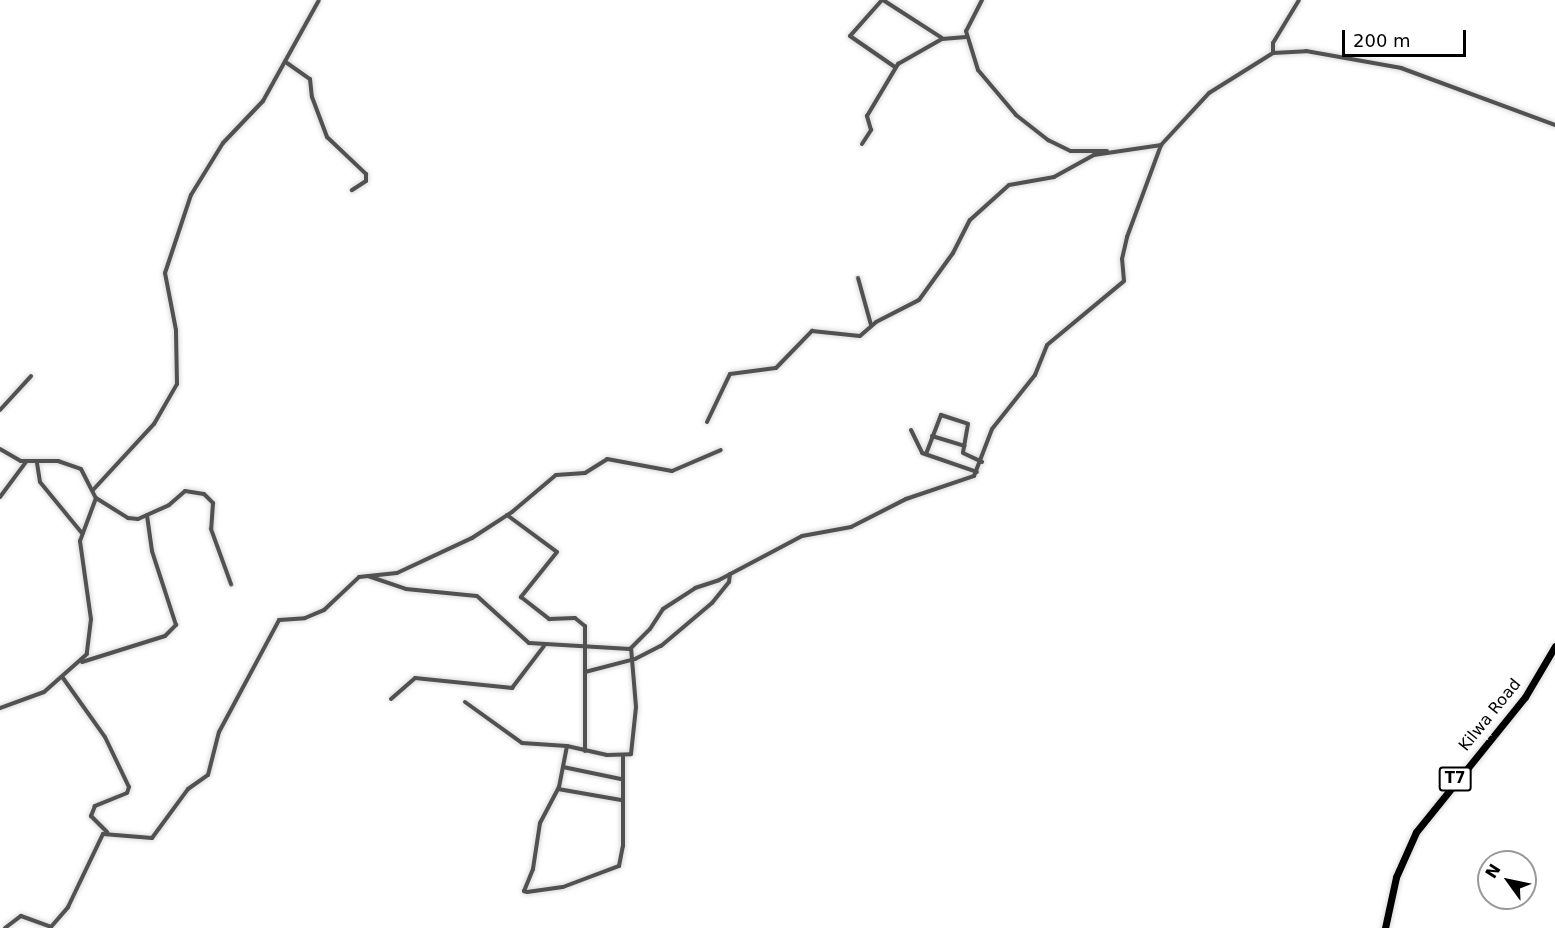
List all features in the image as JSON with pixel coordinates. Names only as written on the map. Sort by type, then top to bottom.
[{"type":"highway","name":"Kilwa Road","points":[[1385,928],[1396,877],[1416,832],[1455,779],[1525,697],[1555,646]]},
{"type":"street","points":[[93,490],[149,430],[174,393],[178,352],[165,282],[176,233],[191,195],[216,153],[263,101],[287,63],[319,0]]},
{"type":"street","points":[[895,67],[850,36],[882,0],[942,39]]},
{"type":"street","points":[[982,0],[968,24],[966,37],[978,70],[1037,133],[1067,150],[1110,152]]},
{"type":"street","points":[[1273,53],[1273,43],[1299,0]]},
{"type":"street","points":[[862,144],[871,130],[867,116],[895,67],[942,39],[966,37]]},
{"type":"street","points":[[632,648],[664,608],[690,591],[730,574],[804,535],[850,527],[906,499],[977,472],[991,431],[1035,375],[1047,345],[1125,281],[1122,259],[1126,241],[1161,145],[1209,93],[1273,53],[1306,51],[1401,68],[1555,125]]},
{"type":"street","points":[[287,63],[310,79],[312,97],[324,133],[363,169],[366,181],[352,190]]},
{"type":"street","points":[[706,422],[730,374],[776,368],[812,331],[831,330],[858,336],[872,325],[922,297],[970,220],[1009,185],[1054,177],[1089,157],[1161,145]]},
{"type":"street","points":[[858,278],[872,325]]},
{"type":"street","points":[[0,410],[31,376]]},
{"type":"street","points":[[926,454],[939,417],[947,417],[968,424],[964,455],[982,462]]},
{"type":"street","points":[[911,430],[918,449],[977,472]]},
{"type":"street","points":[[932,436],[964,446]]},
{"type":"street","points":[[0,449],[9,458],[26,462],[58,461],[77,467],[85,472],[96,498],[128,518],[147,515],[191,490],[211,500],[213,540],[231,584]]},
{"type":"street","points":[[63,678],[105,737],[129,786],[127,793],[95,806],[91,816],[107,832],[140,839],[152,838],[189,789],[212,770],[219,732],[275,624],[324,610],[352,581],[407,569],[472,538],[507,516],[547,480],[559,474],[585,473],[606,459],[666,471],[721,450]]},
{"type":"street","points":[[0,497],[26,462]]},
{"type":"street","points":[[37,463],[40,482],[81,532]]},
{"type":"street","points":[[82,662],[90,643],[91,619],[80,551],[81,532],[96,498]]},
{"type":"street","points":[[0,708],[32,697],[63,678],[82,662],[165,636],[176,625],[152,551],[147,515]]},
{"type":"street","points":[[507,516],[558,552],[521,596],[550,620],[582,621],[585,672],[585,751]]},
{"type":"street","points":[[585,672],[635,659],[684,629],[724,589],[730,574]]},
{"type":"street","points":[[368,576],[406,589],[477,596],[505,618],[526,642],[544,646],[632,648]]},
{"type":"street","points":[[391,699],[416,678],[512,688],[544,646]]},
{"type":"street","points":[[465,702],[520,742],[567,746],[585,751],[623,755],[633,752],[635,659],[632,648]]},
{"type":"street","points":[[567,746],[558,789],[540,823],[533,869],[524,891],[527,892],[562,887],[617,867],[623,846],[621,779],[623,755]]},
{"type":"street","points":[[563,767],[621,779]]},
{"type":"street","points":[[558,789],[621,801]]},
{"type":"street","points":[[5,928],[21,915],[50,927],[64,914],[98,841],[107,832]]}]
